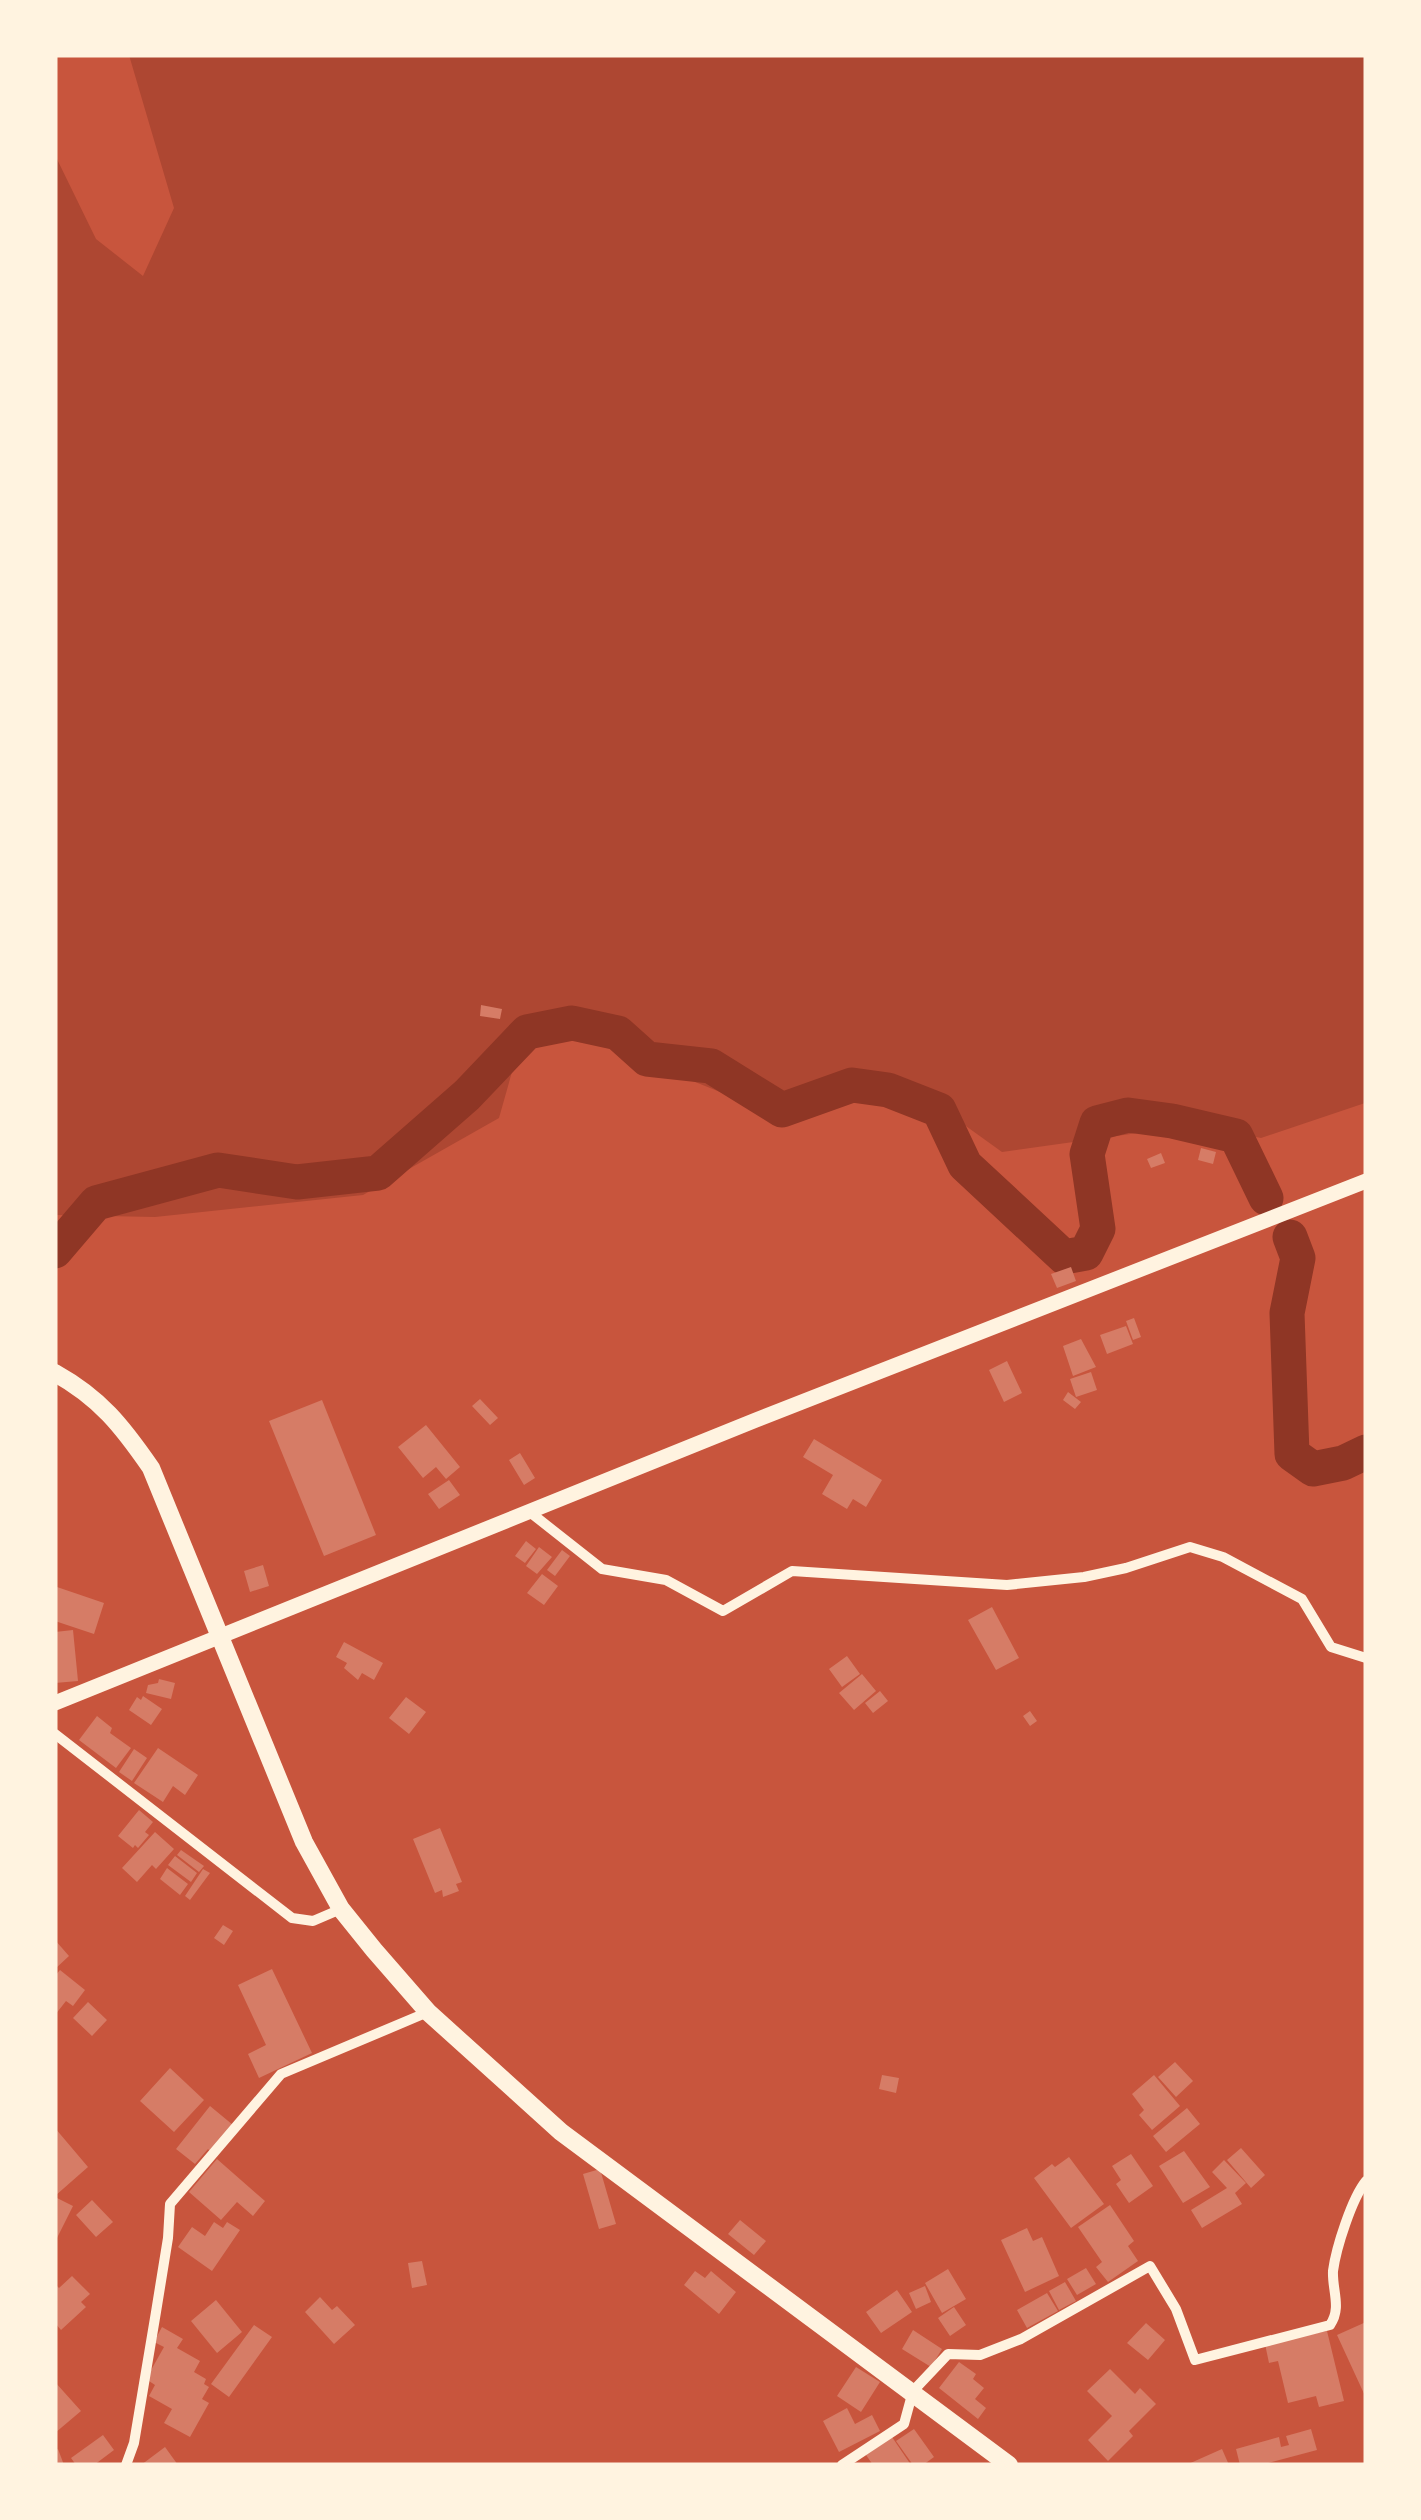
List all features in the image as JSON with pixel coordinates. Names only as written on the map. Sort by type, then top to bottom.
[{"type":"main road","points":[[55,1703],[774,1413],[1366,1181]]},
{"type":"main road","points":[[55,1373],[85,1390],[120,1422],[150,1468],[304,1842],[341,1909],[428,2012],[561,2132],[1009,2465]]},
{"type":"street","points":[[531,1512],[602,1569],[666,1580],[722,1610],[792,1570],[1008,1585],[1098,1574],[1190,1546],[1223,1557],[1302,1599],[1331,1647],[1366,1658]]},
{"type":"street","points":[[55,1734],[292,1918],[313,1921],[341,1909]]},
{"type":"street","points":[[126,2465],[134,2443],[168,2238],[170,2204],[281,2074],[428,2012]]},
{"type":"street","points":[[842,2465],[904,2424],[913,2391],[948,2354],[980,2355],[1021,2339],[1150,2266],[1176,2309],[1195,2360],[1330,2325],[1337,2315],[1333,2271],[1345,2226],[1366,2181]]},
{"type":"shaded area","points":[[129,55],[1366,55],[1365,1103],[1261,1138],[1195,1125],[1002,1152],[913,1088],[783,1117],[640,1060],[599,1030],[521,1040],[499,1118],[363,1195],[155,1217],[55,1215],[55,155],[96,239],[143,276],[174,208]]},
{"type":"building","points":[[481,1005],[502,1009],[500,1019],[480,1016]]},
{"type":"building","points":[[1201,1148],[1216,1152],[1213,1164],[1198,1160]]},
{"type":"building","points":[[1161,1153],[1165,1163],[1151,1168],[1147,1159]]},
{"type":"building","points":[[1071,1267],[1076,1281],[1057,1288],[1051,1274]]},
{"type":"building","points":[[1134,1318],[1141,1337],[1133,1340],[1126,1321]]},
{"type":"building","points":[[1126,1326],[1133,1344],[1107,1354],[1100,1335]]},
{"type":"building","points":[[1081,1339],[1096,1367],[1073,1376],[1063,1346]]},
{"type":"building","points":[[1007,1361],[1022,1393],[1004,1402],[989,1370]]},
{"type":"building","points":[[1091,1372],[1097,1390],[1076,1397],[1070,1379]]},
{"type":"building","points":[[1068,1392],[1081,1402],[1075,1409],[1063,1400]]},
{"type":"building","points":[[480,1399],[498,1418],[490,1425],[472,1406]]},
{"type":"building","points":[[322,1400],[376,1535],[324,1556],[269,1421]]},
{"type":"building","points":[[426,1425],[460,1467],[446,1479],[436,1467],[423,1478],[398,1447]]},
{"type":"building","points":[[814,1439],[882,1480],[866,1507],[853,1499],[847,1509],[822,1494],[833,1475],[803,1457]]},
{"type":"building","points":[[520,1453],[535,1478],[524,1485],[509,1460]]},
{"type":"building","points":[[449,1480],[460,1495],[439,1509],[428,1494]]},
{"type":"building","points":[[526,1541],[536,1549],[525,1563],[515,1556]]},
{"type":"building","points":[[539,1547],[552,1557],[537,1574],[526,1566]]},
{"type":"building","points":[[562,1550],[570,1556],[555,1576],[547,1570]]},
{"type":"building","points":[[263,1565],[269,1586],[250,1592],[244,1571]]},
{"type":"building","points":[[542,1574],[558,1586],[544,1605],[527,1593]]},
{"type":"building","points":[[57,1587],[104,1603],[94,1634],[55,1621]]},
{"type":"building","points":[[992,1607],[1019,1658],[996,1670],[968,1620]]},
{"type":"building","points":[[73,1630],[78,1681],[55,1683],[55,1632]]},
{"type":"building","points":[[344,1642],[383,1663],[374,1680],[362,1673],[358,1680],[344,1668],[347,1663],[336,1657]]},
{"type":"building","points":[[847,1656],[860,1674],[842,1687],[829,1669]]},
{"type":"building","points":[[862,1674],[876,1691],[854,1710],[839,1693]]},
{"type":"building","points":[[159,1679],[175,1683],[171,1699],[146,1693],[148,1685],[158,1683]]},
{"type":"building","points":[[880,1691],[888,1701],[873,1713],[865,1703]]},
{"type":"building","points":[[143,1696],[162,1709],[151,1725],[129,1710],[137,1697],[141,1700]]},
{"type":"building","points":[[406,1697],[426,1712],[409,1734],[389,1718]]},
{"type":"building","points":[[1030,1711],[1037,1721],[1030,1726],[1023,1716]]},
{"type":"building","points":[[97,1716],[112,1728],[110,1733],[131,1748],[116,1768],[79,1740]]},
{"type":"building","points":[[158,1748],[198,1775],[185,1795],[173,1786],[163,1802],[134,1783]]},
{"type":"building","points":[[134,1749],[147,1758],[132,1781],[119,1772]]},
{"type":"building","points":[[139,1810],[153,1822],[145,1832],[149,1835],[138,1848],[133,1848],[118,1836]]},
{"type":"building","points":[[440,1828],[462,1882],[456,1884],[459,1891],[443,1897],[442,1890],[435,1893],[413,1839]]},
{"type":"building","points":[[155,1832],[174,1849],[137,1882],[122,1868]]},
{"type":"building","points":[[181,1850],[204,1866],[199,1872],[177,1855]]},
{"type":"building","points":[[175,1856],[197,1873],[191,1882],[168,1865]]},
{"type":"building","points":[[167,1868],[188,1884],[180,1895],[160,1879]]},
{"type":"building","points":[[203,1869],[210,1873],[190,1900],[185,1896]]},
{"type":"building","points":[[223,1925],[233,1931],[224,1945],[214,1938]]},
{"type":"building","points":[[55,1940],[69,1956],[55,1969]]},
{"type":"building","points":[[272,1969],[312,2053],[259,2078],[248,2054],[266,2045],[238,1985]]},
{"type":"building","points":[[60,1970],[85,1990],[73,2006],[66,2001],[55,2015],[55,1976]]},
{"type":"building","points":[[88,2002],[107,2020],[92,2036],[73,2018]]},
{"type":"building","points":[[1175,2062],[1193,2081],[1176,2097],[1158,2077]]},
{"type":"building","points":[[170,2068],[204,2100],[174,2132],[140,2101]]},
{"type":"building","points":[[882,2075],[899,2078],[896,2093],[879,2089]]},
{"type":"building","points":[[1154,2075],[1180,2106],[1152,2130],[1139,2115],[1144,2110],[1132,2094]]},
{"type":"building","points":[[210,2106],[233,2125],[211,2152],[208,2149],[195,2164],[176,2149]]},
{"type":"building","points":[[1187,2108],[1200,2124],[1166,2152],[1153,2136]]},
{"type":"building","points":[[55,2128],[88,2167],[55,2196]]},
{"type":"building","points":[[1241,2148],[1265,2175],[1251,2188],[1227,2160]]},
{"type":"building","points":[[1184,2151],[1210,2187],[1183,2203],[1159,2166]]},
{"type":"building","points":[[1131,2154],[1153,2186],[1129,2203],[1116,2184],[1121,2180],[1112,2166]]},
{"type":"building","points":[[1069,2157],[1104,2204],[1071,2228],[1034,2178]]},
{"type":"building","points":[[217,2159],[265,2201],[253,2216],[237,2202],[221,2220],[189,2192]]},
{"type":"building","points":[[1224,2160],[1246,2183],[1235,2193],[1242,2204],[1202,2228],[1191,2210],[1227,2188],[1212,2172]]},
{"type":"building","points":[[600,2169],[616,2224],[599,2229],[583,2174]]},
{"type":"building","points":[[57,2198],[73,2206],[55,2242],[55,2203]]},
{"type":"building","points":[[92,2200],[113,2222],[96,2237],[76,2215]]},
{"type":"building","points":[[1110,2205],[1134,2241],[1128,2246],[1138,2261],[1108,2282],[1096,2267],[1102,2262],[1078,2227]]},
{"type":"building","points":[[740,2220],[766,2241],[754,2255],[728,2234]]},
{"type":"building","points":[[214,2222],[223,2228],[227,2222],[240,2230],[212,2271],[178,2247],[192,2227],[205,2236]]},
{"type":"building","points":[[1027,2228],[1033,2241],[1042,2237],[1059,2276],[1025,2292],[1001,2240]]},
{"type":"building","points":[[422,2261],[427,2285],[412,2288],[408,2263]]},
{"type":"building","points":[[1086,2268],[1096,2284],[1077,2295],[1067,2279]]},
{"type":"building","points":[[948,2269],[966,2299],[942,2313],[925,2283]]},
{"type":"building","points":[[695,2271],[705,2278],[711,2271],[736,2292],[719,2314],[684,2285]]},
{"type":"building","points":[[72,2276],[90,2294],[81,2302],[86,2307],[61,2330],[55,2323],[55,2284],[59,2288]]},
{"type":"building","points":[[1065,2282],[1076,2301],[1059,2310],[1049,2291]]},
{"type":"building","points":[[925,2286],[931,2302],[916,2309],[909,2293]]},
{"type":"building","points":[[897,2290],[912,2312],[881,2333],[866,2312]]},
{"type":"building","points":[[1047,2293],[1058,2311],[1027,2328],[1017,2310]]},
{"type":"building","points":[[320,2297],[332,2310],[337,2306],[355,2325],[334,2344],[305,2312]]},
{"type":"building","points":[[216,2300],[242,2332],[217,2353],[191,2321]]},
{"type":"building","points":[[954,2307],[966,2325],[950,2336],[938,2318]]},
{"type":"building","points":[[1366,2322],[1366,2398],[1337,2335]]},
{"type":"building","points":[[1146,2323],[1165,2340],[1148,2360],[1127,2343]]},
{"type":"building","points":[[254,2325],[272,2337],[229,2397],[211,2384]]},
{"type":"building","points":[[162,2327],[183,2339],[177,2348],[200,2361],[194,2372],[206,2379],[204,2384],[209,2387],[202,2399],[209,2403],[190,2437],[164,2423],[172,2409],[149,2396],[155,2385],[146,2379],[164,2347],[154,2342]]},
{"type":"building","points":[[913,2330],[942,2349],[931,2367],[902,2349]]},
{"type":"building","points":[[1327,2331],[1344,2401],[1319,2407],[1316,2396],[1288,2403],[1278,2361],[1269,2363],[1265,2344]]},
{"type":"building","points":[[959,2362],[976,2374],[973,2379],[984,2388],[975,2399],[986,2408],[978,2419],[939,2388]]},
{"type":"building","points":[[856,2367],[880,2382],[861,2412],[837,2396]]},
{"type":"building","points":[[1110,2369],[1135,2394],[1140,2388],[1156,2404],[1129,2431],[1133,2436],[1108,2461],[1088,2440],[1112,2416],[1087,2391]]},
{"type":"building","points":[[55,2382],[81,2411],[55,2433]]},
{"type":"building","points":[[847,2408],[855,2424],[872,2415],[880,2431],[839,2452],[823,2421]]},
{"type":"building","points":[[914,2429],[934,2457],[923,2465],[913,2465],[896,2441]]},
{"type":"building","points":[[1311,2429],[1317,2450],[1261,2465],[1240,2465],[1236,2449],[1279,2437],[1281,2447],[1289,2445],[1286,2436]]},
{"type":"building","points":[[103,2435],[114,2450],[94,2465],[76,2465],[71,2458]]},
{"type":"building","points":[[892,2437],[911,2465],[873,2465],[866,2455]]},
{"type":"building","points":[[165,2447],[178,2465],[141,2465]]},
{"type":"building","points":[[58,2449],[64,2465],[55,2465]]},
{"type":"building","points":[[1222,2449],[1229,2465],[1186,2465]]},
{"type":"waterway","points":[[55,1251],[96,1203],[218,1170],[297,1182],[378,1173],[467,1095],[527,1032],[572,1023],[618,1033],[647,1059],[711,1066],[782,1110],[852,1085],[888,1090],[939,1110],[965,1165],[1064,1257],[1086,1253],[1098,1229],[1087,1154],[1097,1123],[1128,1115],[1236,1136],[1266,1198]]},
{"type":"waterway","points":[[1290,1237],[1298,1258],[1287,1313],[1292,1454],[1313,1469],[1343,1463],[1366,1452]]}]
